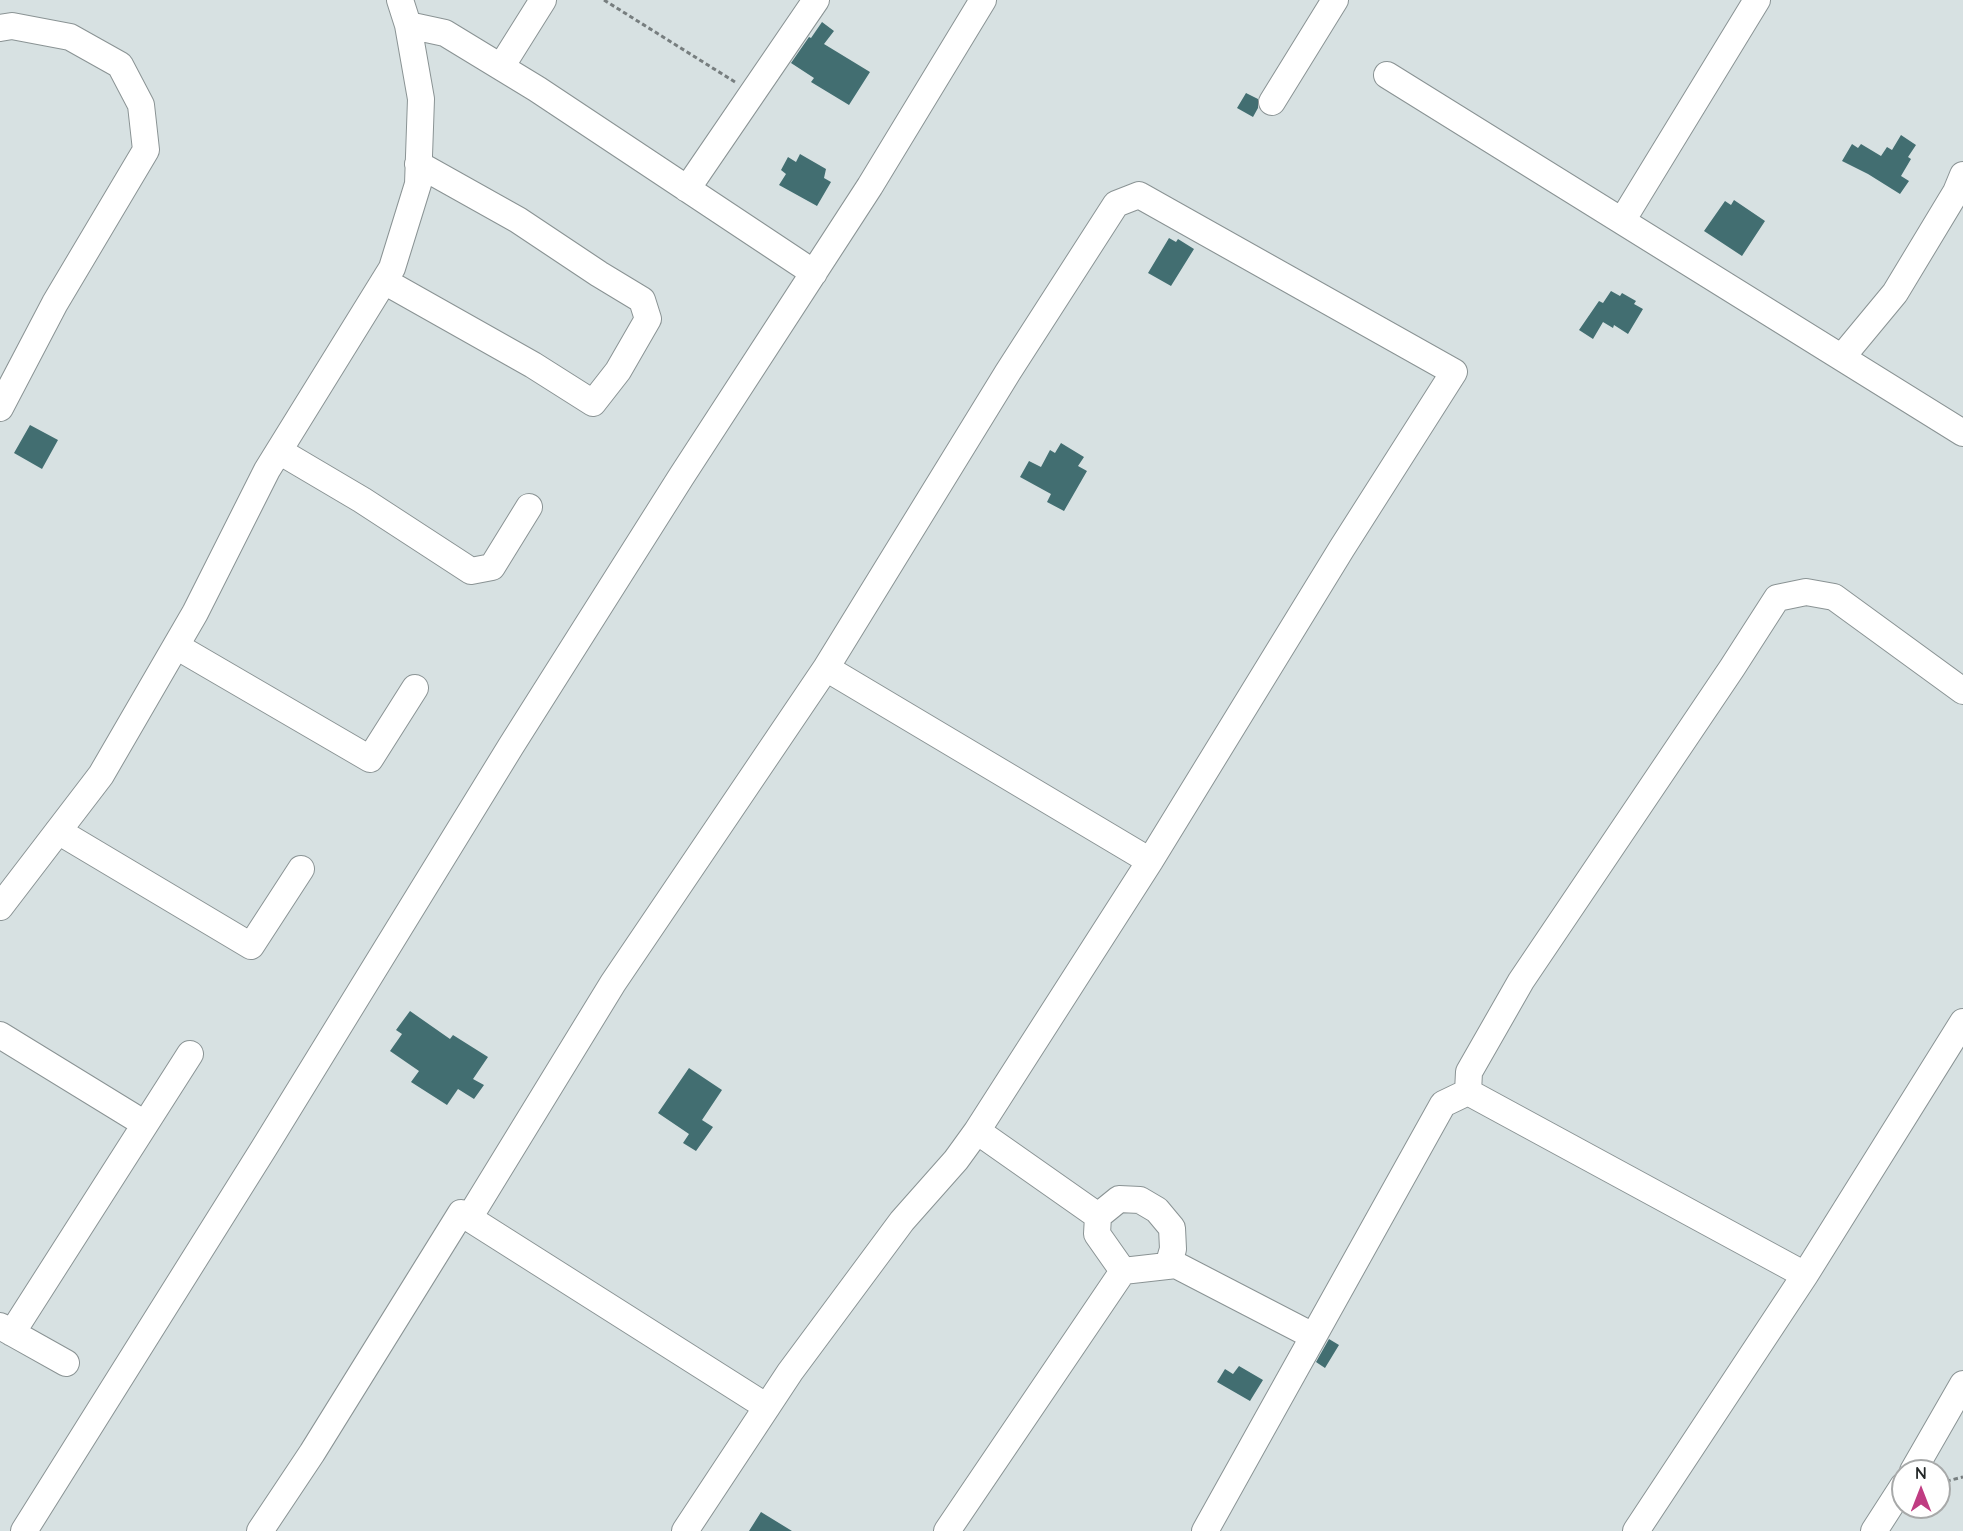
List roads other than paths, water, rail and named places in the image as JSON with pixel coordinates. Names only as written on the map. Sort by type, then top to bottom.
[{"type":"street","points":[[0,907],[100,775],[195,613],[267,470],[392,268],[418,184],[421,99],[408,25],[400,0]]},
{"type":"street","points":[[501,67],[543,0]]},
{"type":"street","points":[[687,189],[816,0]]},
{"type":"street","points":[[24,1531],[264,1148],[511,746],[681,477],[870,186],[982,0]]},
{"type":"street","points":[[1272,102],[1335,0]]},
{"type":"street","points":[[1622,220],[1757,0]]},
{"type":"street","points":[[408,25],[445,33],[501,67],[814,273]]},
{"type":"street","points":[[0,28],[12,26],[70,37],[120,65],[141,105],[146,150],[55,303],[0,408]]},
{"type":"street","points":[[1387,75],[1963,433]]},
{"type":"street","points":[[384,280],[533,365],[593,403],[618,371],[648,319],[642,300],[518,220],[418,164]]},
{"type":"street","points":[[1842,357],[1895,293],[1956,192],[1963,175]]},
{"type":"street","points":[[469,1218],[613,983],[826,668],[1008,372],[1116,204],[1139,195],[1454,372],[1336,558],[1150,861],[977,1131],[956,1160],[902,1221],[790,1372],[685,1531]]},
{"type":"street","points":[[279,451],[362,500],[471,571],[492,567],[529,507]]},
{"type":"street","points":[[1468,1092],[1469,1072],[1521,981],[1777,598],[1806,592],[1834,597],[1963,691]]},
{"type":"street","points":[[176,646],[370,759],[415,688]]},
{"type":"street","points":[[826,668],[1150,861]]},
{"type":"street","points":[[58,831],[251,945],[300,869]]},
{"type":"street","points":[[1636,1531],[1805,1275],[1963,1022]]},
{"type":"street","points":[[0,1035],[145,1124]]},
{"type":"street","points":[[66,1363],[6,1330],[190,1054]]},
{"type":"street","points":[[1468,1092],[1805,1275]]},
{"type":"street","points":[[1205,1531],[1443,1104],[1468,1092]]},
{"type":"street","points":[[977,1131],[1098,1216]]},
{"type":"street","points":[[1123,1271],[1097,1234],[1098,1216],[1119,1199],[1140,1200],[1157,1210],[1172,1228],[1173,1249],[1168,1266]]},
{"type":"street","points":[[260,1531],[312,1453],[461,1213],[767,1407]]},
{"type":"street","points":[[947,1531],[1123,1271],[1176,1265],[1313,1336]]},
{"type":"street","points":[[1920,1459],[1963,1384]]},
{"type":"street","points":[[1931,1441],[1963,1418]]},
{"type":"street","points":[[1874,1531],[1891,1505]]}]
